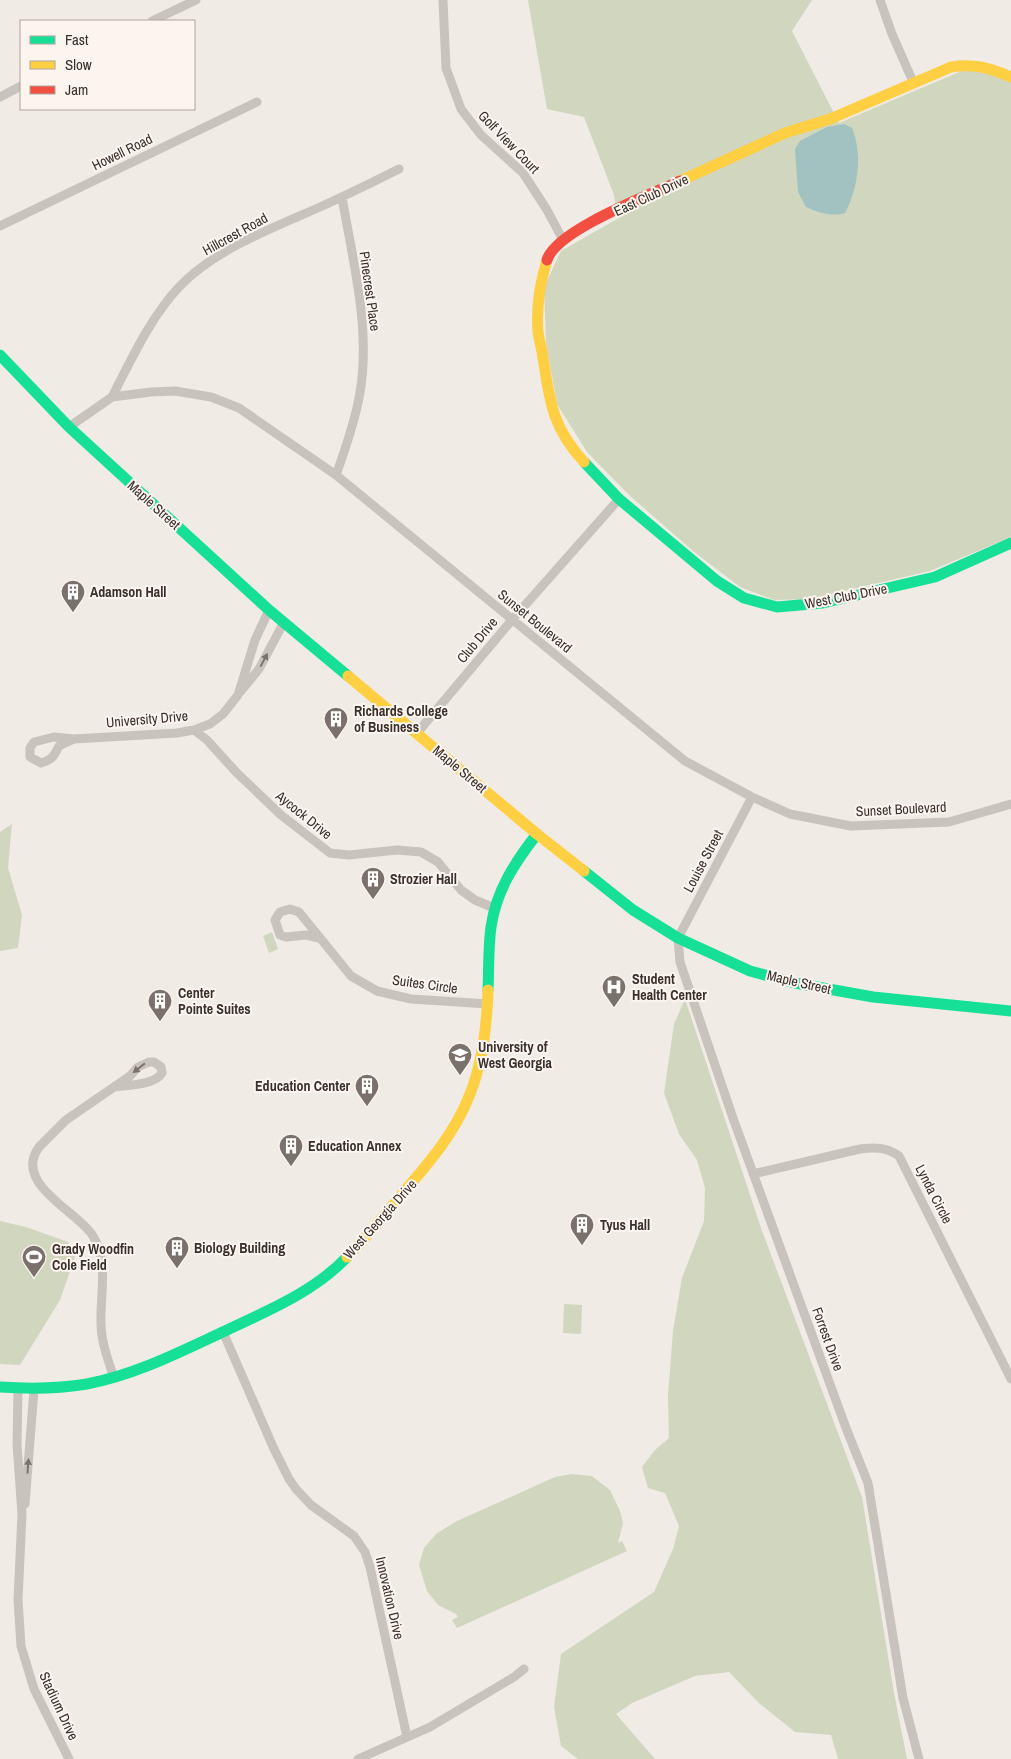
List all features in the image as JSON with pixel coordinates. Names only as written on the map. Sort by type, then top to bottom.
[{"type":"street","points":[[154,20],[196,0]]},
{"type":"street","name":"Golf View Court","points":[[444,0],[446,68],[461,109],[481,135],[523,173],[548,210],[563,240]]},
{"type":"street","points":[[880,0],[892,34],[914,84]]},
{"type":"street","name":"East Club Drive","points":[[619,499],[578,455],[561,431],[552,410],[538,332],[538,300],[549,254],[563,240],[584,225],[785,134],[830,119],[951,67],[967,63],[982,65],[1011,77]]},
{"type":"street","points":[[0,97],[20,87]]},
{"type":"street","name":"Howell Road","points":[[0,226],[257,102]]},
{"type":"street","name":"Hillcrest Road","points":[[112,398],[156,317],[179,287],[212,260],[266,231],[399,169]]},
{"type":"street","name":"Pinecrest Place","points":[[336,475],[359,398],[363,362],[363,324],[342,197]]},
{"type":"street","name":"Maple Street","points":[[0,355],[69,427],[269,610],[537,834],[633,910],[678,938],[750,971],[795,983],[873,997],[1011,1011]]},
{"type":"street","name":"Sunset Boulevard","points":[[69,427],[112,398],[151,392],[175,391],[211,397],[239,408],[336,475],[685,761],[752,797],[790,814],[851,826],[949,822],[1011,804]]},
{"type":"street","name":"West Club Drive","points":[[619,499],[717,581],[744,598],[778,607],[823,603],[935,577],[1011,543]]},
{"type":"street","name":"Club Drive","points":[[417,733],[512,620],[619,499]]},
{"type":"street","name":"University Drive","points":[[74,738],[58,746],[50,761],[41,763],[30,757],[30,748],[34,742],[54,736],[74,738],[177,733],[194,730],[210,724],[223,714],[238,695],[255,640],[269,610]]},
{"type":"street","points":[[238,695],[259,669],[284,622]]},
{"type":"street","name":"Aycock Drive","points":[[194,730],[207,740],[264,800],[330,854],[348,855],[397,850],[421,852],[438,862],[461,890],[475,900],[494,908]]},
{"type":"street","name":"Louise Street","points":[[678,938],[752,797]]},
{"type":"street","name":"West Georgia Drive","points":[[0,1387],[18,1390],[55,1389],[114,1378],[137,1370],[274,1308],[308,1288],[333,1270],[356,1248],[416,1179],[448,1138],[476,1080],[486,1039],[490,930],[494,908],[508,876],[537,834]]},
{"type":"street","name":"Suites Circle","points":[[319,938],[306,935],[286,937],[280,935],[275,920],[280,912],[290,909],[299,912],[351,976],[377,991],[411,999],[488,1004]]},
{"type":"street","name":"Forrest Drive","points":[[678,938],[680,962],[753,1174],[842,1418],[868,1483],[902,1698],[919,1759]]},
{"type":"street","points":[[114,1087],[146,1084],[160,1077],[162,1073],[160,1067],[154,1062],[144,1063],[114,1087],[66,1120],[39,1147],[34,1163],[40,1185],[56,1202],[85,1226],[92,1234],[101,1252],[103,1273],[102,1330],[114,1378]]},
{"type":"street","name":"Lynda Circle","points":[[753,1174],[860,1149],[878,1147],[890,1150],[899,1156],[1011,1379]]},
{"type":"street","name":"Innovation Drive","points":[[223,1332],[274,1449],[296,1489],[311,1505],[354,1536],[364,1552],[370,1567],[407,1737]]},
{"type":"street","name":"Stadium Drive","points":[[18,1390],[17,1444],[22,1514],[18,1600],[21,1646],[34,1689],[69,1759]]},
{"type":"street","name":"Stadium Drive","points":[[22,1514],[26,1504],[34,1390]]},
{"type":"street","points":[[358,1759],[430,1727],[514,1677],[524,1669]]},
{"type":"green space","points":[[528,0],[812,0],[792,31],[839,123],[964,70],[984,70],[1011,82],[1011,537],[930,571],[809,599],[774,600],[740,587],[693,551],[628,494],[587,452],[557,404],[546,343],[544,287],[561,251],[617,219],[614,195],[584,117],[547,109]]},
{"type":"green space","points":[[12,824],[8,868],[22,915],[18,948],[0,951],[0,832]]},
{"type":"green space","points":[[272,932],[278,949],[269,953],[263,936]]},
{"type":"green space","points":[[685,999],[761,1228],[862,1497],[894,1693],[907,1759],[838,1759],[831,1735],[795,1732],[760,1704],[729,1672],[695,1676],[632,1703],[616,1714],[655,1759],[578,1759],[561,1746],[554,1707],[561,1654],[654,1592],[673,1549],[679,1526],[665,1493],[648,1488],[642,1467],[655,1450],[669,1438],[668,1395],[673,1331],[682,1278],[704,1221],[705,1188],[697,1160],[679,1134],[664,1093],[674,1024]]},
{"type":"green space","name":"Grady Woodfin Cole Field","points":[[0,1221],[26,1227],[68,1242],[75,1257],[60,1300],[20,1365],[0,1364]]},
{"type":"green space","points":[[564,1304],[582,1305],[581,1334],[563,1333]]},
{"type":"green space","points":[[572,1474],[592,1476],[610,1490],[620,1511],[623,1523],[618,1543],[622,1541],[627,1551],[457,1628],[452,1620],[458,1617],[456,1614],[438,1605],[427,1591],[419,1565],[424,1548],[436,1534],[455,1522],[555,1477]]},
{"type":"water","points":[[844,124],[852,128],[855,138],[858,160],[856,182],[845,213],[825,214],[806,207],[798,192],[795,149],[800,141],[827,127]]},
{"type":"traffic: fast","points":[[0,355],[69,427],[269,610],[348,676]]},
{"type":"traffic: fast","points":[[584,462],[619,499],[717,581],[744,598],[777,607],[823,603],[935,577],[1011,543]]},
{"type":"traffic: fast","points":[[488,990],[490,935],[497,901],[514,866],[537,834]]},
{"type":"traffic: fast","points":[[584,871],[633,910],[678,938],[750,971],[795,983],[873,997],[1011,1011]]},
{"type":"traffic: fast","points":[[0,1387],[44,1388],[76,1386],[105,1380],[140,1369],[289,1300],[320,1281],[347,1257]]},
{"type":"traffic: slow","points":[[680,181],[785,133],[830,119],[951,67],[982,67],[1011,77]]},
{"type":"traffic: slow","points":[[547,260],[539,295],[538,335],[554,413],[565,437],[584,462]]},
{"type":"traffic: slow","points":[[348,676],[584,871]]},
{"type":"traffic: slow","points":[[347,1257],[422,1171],[457,1122],[470,1094],[478,1069],[487,1016],[488,990]]},
{"type":"traffic: jam","points":[[547,260],[554,249],[567,237],[585,226],[627,204],[680,181]]},
{"type":"place","name":"Adamson Hall","points":[[73,613]]},
{"type":"place","name":"Richards College of Business","points":[[336,740]]},
{"type":"place","name":"Strozier Hall","points":[[373,900]]},
{"type":"place","name":"Student Health Center","points":[[614,1008]]},
{"type":"place","name":"Center Pointe Suites","points":[[160,1022]]},
{"type":"place","name":"University of West Georgia","points":[[460,1076]]},
{"type":"place","name":"Education Center","points":[[367,1107]]},
{"type":"place","name":"Education Annex","points":[[291,1167]]},
{"type":"place","name":"Tyus Hall","points":[[582,1246]]},
{"type":"place","name":"Biology Building","points":[[177,1269]]},
{"type":"place","name":"Grady Woodfin Cole Field","points":[[34,1278]]}]
